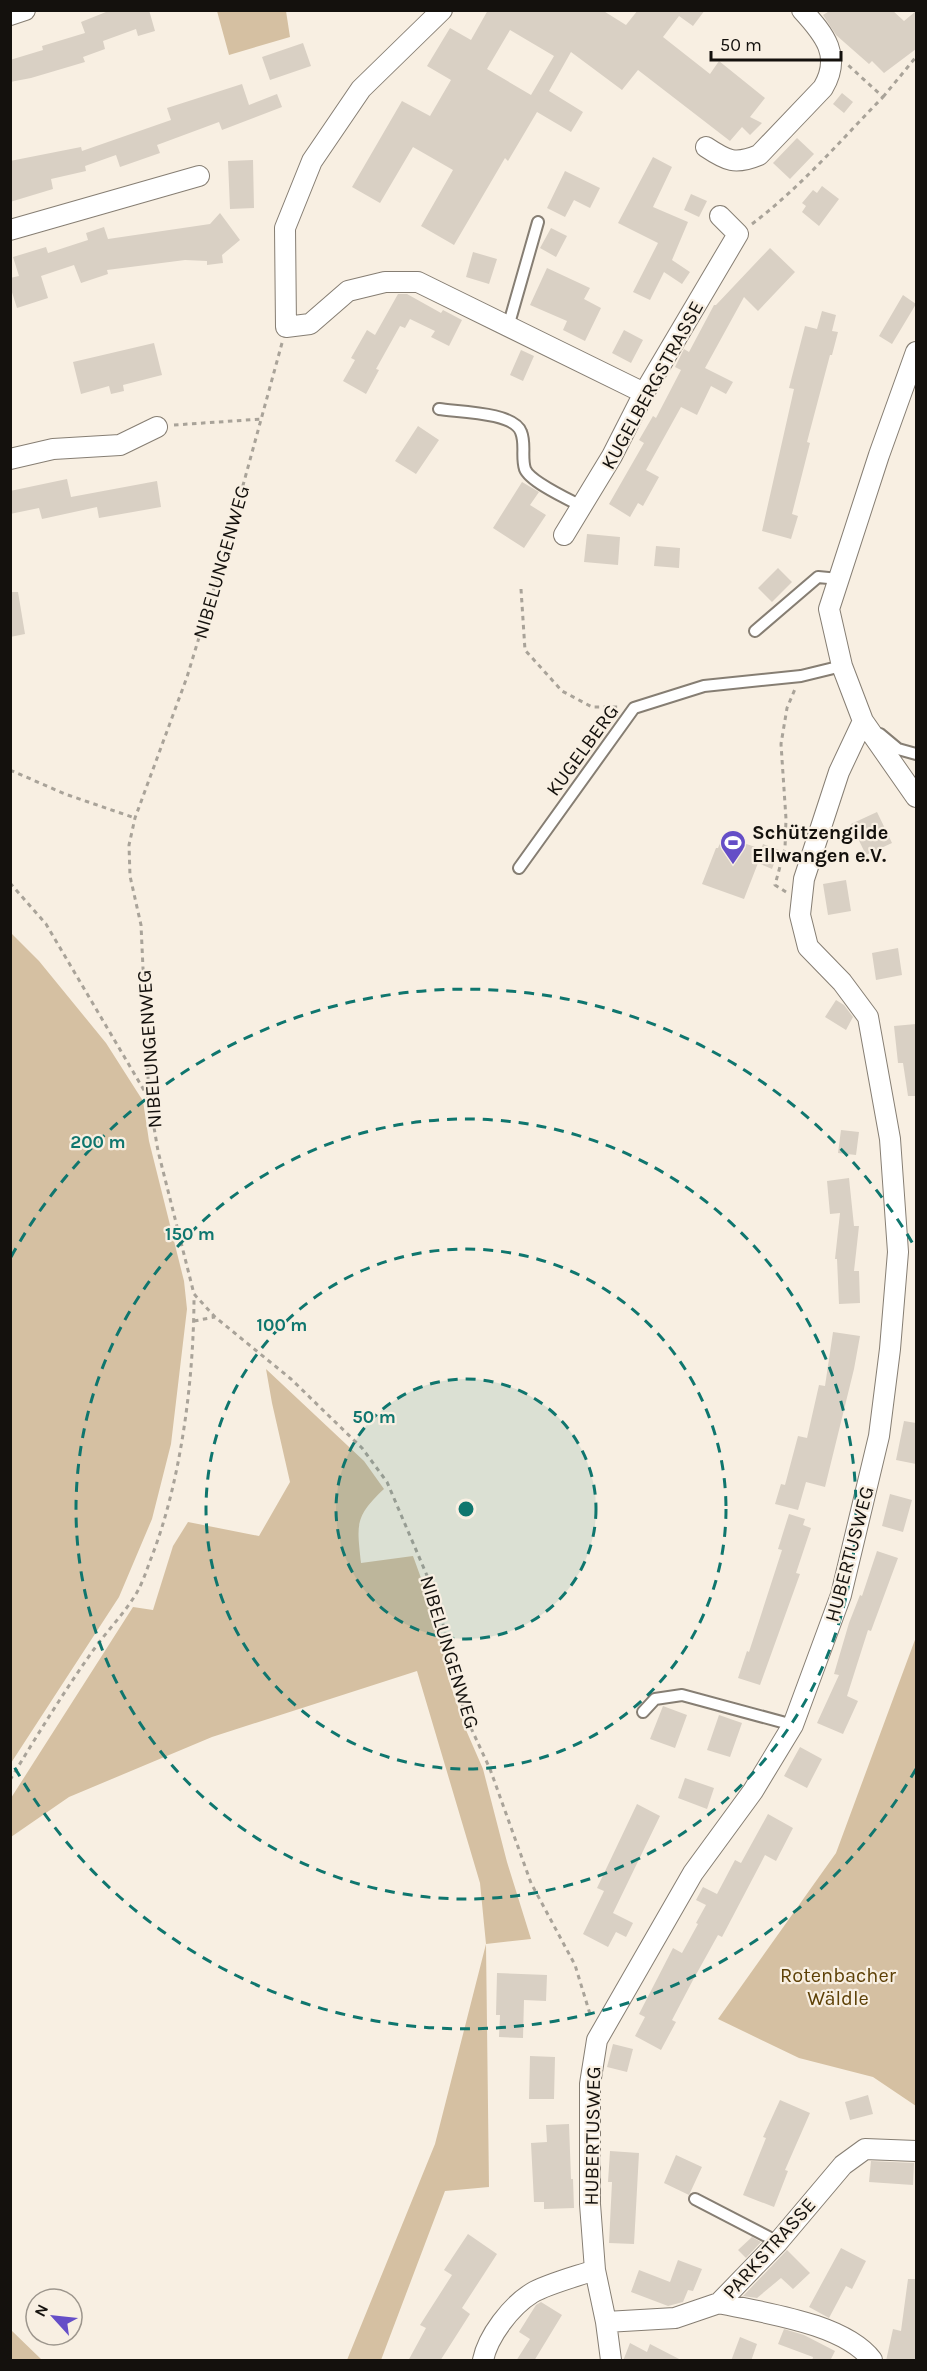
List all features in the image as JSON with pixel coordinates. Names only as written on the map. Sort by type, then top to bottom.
[{"type":"street","points":[[10,15],[25,10]]},
{"type":"street","points":[[442,10],[361,89],[312,161],[285,228],[286,327],[310,324],[348,291],[385,282],[418,282],[644,393]]},
{"type":"street","points":[[706,147],[724,159],[735,161],[746,161],[759,155],[823,88],[830,76],[833,62],[830,49],[802,10]]},
{"type":"street","points":[[10,230],[199,176]]},
{"type":"street","points":[[720,216],[738,234]]},
{"type":"street","name":"KUGELBERGSTRASSE","points":[[564,536],[583,507],[644,393],[738,234]]},
{"type":"street","points":[[916,352],[879,454],[829,609],[842,666],[863,721],[916,797]]},
{"type":"street","points":[[10,459],[53,449],[120,445],[157,427]]},
{"type":"street","name":"HUBERTUSWEG","points":[[611,2361],[606,2322],[595,2270],[590,2204],[590,2096],[597,2040],[693,1873],[753,1791],[794,1725],[841,1595],[879,1436],[890,1349],[898,1251],[890,1139],[868,1017],[842,982],[808,947],[800,915],[804,879],[839,772],[863,721]]},
{"type":"street","name":"PARKSTRASSE","points":[[606,2322],[675,2318],[719,2303],[778,2242],[843,2165],[865,2149],[916,2151]]},
{"type":"street","points":[[483,2361],[485,2350],[497,2325],[532,2293],[595,2270]]},
{"type":"street","points":[[719,2303],[803,2321],[849,2341],[872,2361]]},
{"type":"lane","points":[[508,327],[538,222]]},
{"type":"lane","points":[[439,409],[510,420],[520,428],[525,442],[525,469],[532,477],[583,507]]},
{"type":"lane","points":[[756,631],[818,577],[839,579]]},
{"type":"lane","name":"KUGELBERG","points":[[519,868],[634,708],[704,686],[801,676],[842,666]]},
{"type":"lane","points":[[863,721],[898,749],[916,754]]},
{"type":"lane","points":[[643,1712],[655,1699],[682,1695],[794,1725]]},
{"type":"lane","points":[[695,2199],[778,2242]]},
{"type":"path","points":[[738,234],[775,207],[883,97],[916,57]]},
{"type":"path","points":[[833,62],[850,66],[883,97]]},
{"type":"path","name":"NIBELUNGENWEG","points":[[286,327],[187,677],[135,818],[129,845],[130,876],[141,925],[149,1098],[158,1151],[194,1294],[215,1317],[291,1379],[362,1448],[387,1482],[437,1599],[465,1715],[490,1769],[531,1883],[575,1965],[597,2040]]},
{"type":"path","points":[[157,427],[262,418]]},
{"type":"path","points":[[521,589],[525,650],[562,691],[592,707],[634,708]]},
{"type":"path","points":[[800,901],[775,885],[785,848],[786,819],[781,744],[787,708],[801,676]]},
{"type":"path","points":[[10,770],[65,794],[135,818]]},
{"type":"path","points":[[10,883],[46,924],[149,1098]]},
{"type":"path","points":[[10,1780],[63,1695],[137,1593],[157,1543],[176,1475],[184,1423],[194,1321],[194,1294]]},
{"type":"path","points":[[194,1321],[215,1317]]},
{"type":"green space","points":[[217,11],[286,11],[290,37],[229,55]]},
{"type":"green space","points":[[11,933],[39,961],[106,1043],[143,1101],[149,1141],[184,1281],[187,1309],[171,1444],[152,1519],[119,1597],[11,1763]]},
{"type":"green space","points":[[266,1369],[364,1461],[384,1489],[362,1515],[359,1530],[361,1563],[413,1556],[437,1622],[448,1678],[466,1730],[483,1769],[507,1862],[531,1939],[486,1944],[480,1883],[417,1671],[212,1737],[69,1797],[11,1837],[11,1798],[133,1607],[153,1610],[173,1546],[188,1522],[259,1536],[290,1482]]},
{"type":"green space","name":"Rotenbacher Wäldle","points":[[916,1637],[916,2106],[873,2077],[799,2058],[718,2019],[836,1853]]},
{"type":"green space","points":[[486,1944],[489,2187],[445,2191],[381,2360],[347,2360],[435,2144]]},
{"type":"green space","points":[[11,2330],[24,2343],[24,2347],[29,2347],[42,2360],[11,2360]]},
{"type":"building","points":[[111,10],[149,10],[155,31],[138,36],[136,29],[103,41],[105,49],[83,57],[85,62],[10,82],[10,60],[43,50],[42,46],[85,33],[81,22]]},
{"type":"building","points":[[488,10],[602,10],[626,25],[638,10],[705,10],[693,26],[679,16],[663,37],[710,74],[719,61],[765,98],[750,117],[762,123],[750,135],[742,127],[730,141],[638,70],[622,90],[571,52],[549,91],[583,112],[571,132],[537,112],[508,161],[505,158],[454,245],[421,226],[453,170],[413,147],[380,203],[352,187],[402,101],[430,116],[451,80],[427,66],[450,28],[471,40]],"holes":[[[510,30],[554,56],[531,95],[487,69]]]},
{"type":"building","points":[[831,10],[892,10],[904,21],[916,11],[916,49],[884,73],[872,61],[869,64],[836,35],[823,15]]},
{"type":"building","points":[[303,43],[311,66],[270,80],[262,57]]},
{"type":"building","points":[[242,84],[249,105],[277,94],[282,107],[222,130],[219,122],[157,145],[160,153],[120,167],[116,155],[85,166],[86,171],[51,179],[53,189],[10,202],[10,161],[81,147],[82,151],[171,120],[167,108]]},
{"type":"building","points":[[842,93],[853,102],[844,113],[833,104]]},
{"type":"building","points":[[797,138],[814,154],[790,179],[773,163]]},
{"type":"building","points":[[653,157],[672,167],[653,207],[688,222],[672,260],[690,272],[682,284],[664,272],[650,300],[633,292],[658,243],[618,223]]},
{"type":"building","points":[[253,160],[254,208],[230,209],[228,161]]},
{"type":"building","points":[[565,171],[600,188],[590,208],[574,200],[565,217],[547,208]]},
{"type":"building","points":[[822,186],[839,199],[819,226],[802,212],[806,206],[802,203],[813,190],[817,193]]},
{"type":"building","points":[[691,194],[707,201],[699,217],[684,210]]},
{"type":"building","points":[[220,213],[240,240],[222,255],[223,263],[207,265],[207,261],[185,260],[107,270],[108,274],[81,283],[74,265],[41,276],[48,298],[17,308],[10,286],[10,278],[19,276],[13,257],[46,247],[48,253],[88,240],[86,233],[104,227],[108,239],[210,224]]},
{"type":"building","points":[[551,228],[567,236],[556,257],[540,248]]},
{"type":"building","points":[[770,248],[795,272],[758,311],[744,297],[705,368],[733,382],[726,394],[711,386],[697,415],[681,407],[646,470],[659,477],[643,506],[638,503],[630,517],[609,504],[644,443],[639,440],[653,416],[656,418],[681,370],[675,367],[684,349],[689,352],[714,305]]},
{"type":"building","points":[[473,252],[497,259],[489,284],[466,277]]},
{"type":"building","points":[[547,268],[590,288],[584,299],[601,308],[585,341],[563,330],[567,321],[530,305]]},
{"type":"building","points":[[398,294],[407,294],[441,313],[443,310],[462,320],[449,346],[431,337],[435,331],[410,319],[405,328],[400,326],[376,369],[379,370],[366,394],[343,381],[355,360],[351,358],[367,330],[375,335]]},
{"type":"building","points":[[903,295],[916,304],[892,344],[879,336]]},
{"type":"building","points":[[822,311],[836,315],[832,331],[838,332],[807,442],[810,443],[792,514],[798,516],[791,539],[762,531],[794,389],[789,388],[805,326],[817,329]]},
{"type":"building","points":[[624,330],[643,340],[631,363],[612,353]]},
{"type":"building","points":[[154,343],[162,375],[123,385],[124,391],[111,394],[109,386],[81,394],[73,362]]},
{"type":"building","points":[[521,350],[534,356],[523,381],[510,375]]},
{"type":"building","points":[[418,426],[439,440],[416,474],[395,461]]},
{"type":"building","points":[[67,479],[71,497],[157,481],[161,507],[99,518],[97,507],[42,519],[39,508],[10,514],[10,491]]},
{"type":"building","points":[[522,482],[539,492],[530,505],[546,515],[524,548],[493,528]]},
{"type":"building","points":[[587,534],[620,537],[618,565],[584,562]]},
{"type":"building","points":[[656,546],[680,548],[679,568],[654,566]]},
{"type":"building","points":[[778,568],[792,582],[772,602],[758,588]]},
{"type":"building","points":[[10,592],[18,592],[25,634],[10,637]]},
{"type":"building","points":[[877,812],[892,843],[866,855],[851,824]]},
{"type":"building","name":"Schützengilde Ellwangen e.V.","points":[[723,836],[761,849],[763,844],[779,850],[772,869],[758,863],[744,899],[702,884]]},
{"type":"building","points":[[846,880],[851,911],[828,915],[823,884]]},
{"type":"building","points":[[898,948],[902,975],[876,980],[872,953]]},
{"type":"building","points":[[836,1000],[844,1005],[853,1017],[846,1030],[825,1017]]},
{"type":"building","points":[[916,1024],[916,1096],[908,1096],[903,1063],[898,1063],[894,1026]]},
{"type":"building","points":[[841,1130],[859,1132],[856,1155],[838,1153]]},
{"type":"building","points":[[849,1178],[854,1226],[859,1226],[854,1271],[859,1271],[860,1303],[839,1304],[837,1259],[835,1259],[840,1213],[830,1214],[827,1181]]},
{"type":"building","points":[[833,1332],[860,1336],[825,1487],[806,1482],[798,1510],[775,1504],[781,1484],[785,1485],[798,1436],[807,1438],[819,1385],[825,1386]]},
{"type":"building","points":[[904,1421],[916,1423],[916,1464],[896,1460]]},
{"type":"building","points":[[890,1494],[912,1500],[903,1532],[882,1526]]},
{"type":"building","points":[[789,1514],[805,1519],[803,1525],[811,1528],[796,1573],[800,1574],[760,1685],[738,1678],[747,1651],[749,1652],[782,1550],[778,1549]]},
{"type":"building","points":[[877,1551],[898,1558],[871,1631],[868,1630],[847,1696],[858,1701],[843,1734],[817,1723],[839,1675],[834,1674],[849,1623],[860,1595],[862,1596]]},
{"type":"building","points":[[663,1706],[687,1715],[675,1748],[650,1739]]},
{"type":"building","points":[[719,1715],[742,1723],[730,1757],[707,1750]]},
{"type":"building","points":[[800,1747],[822,1759],[807,1788],[784,1776]]},
{"type":"building","points":[[685,1778],[714,1788],[707,1809],[678,1798]]},
{"type":"building","points":[[637,1804],[660,1816],[613,1913],[633,1923],[626,1937],[616,1932],[608,1947],[583,1934],[604,1891],[597,1888]]},
{"type":"building","points":[[768,1814],[793,1828],[776,1861],[765,1855],[722,1937],[718,1935],[693,1980],[672,2020],[676,2022],[661,2050],[635,2036],[645,2017],[639,2014],[673,1948],[682,1953],[698,1924],[696,1923],[706,1905],[696,1900],[703,1887],[717,1894],[735,1860],[741,1863]]},
{"type":"building","points":[[497,1973],[547,1975],[546,2001],[524,2000],[523,2038],[499,2037],[500,2015],[496,2015]]},
{"type":"building","points":[[613,2044],[633,2049],[627,2072],[607,2067]]},
{"type":"building","points":[[530,2056],[555,2057],[554,2099],[529,2099]]},
{"type":"building","points":[[868,2095],[873,2114],[850,2120],[845,2102]]},
{"type":"building","points":[[780,2100],[810,2113],[785,2170],[788,2171],[774,2207],[743,2195],[766,2138],[763,2137]]},
{"type":"building","points":[[569,2124],[574,2208],[544,2209],[544,2202],[534,2202],[531,2143],[547,2142],[546,2125]]},
{"type":"building","points":[[610,2151],[639,2153],[634,2244],[609,2243],[612,2182],[608,2182]]},
{"type":"building","points":[[676,2155],[702,2167],[689,2195],[664,2183]]},
{"type":"building","points":[[871,2161],[914,2163],[913,2185],[869,2182]]},
{"type":"building","points":[[468,2234],[497,2254],[462,2308],[470,2314],[440,2361],[408,2361],[426,2328],[420,2325],[452,2275],[444,2270]]},
{"type":"building","points":[[752,2237],[761,2242],[746,2258],[738,2250]]},
{"type":"building","points":[[841,2248],[866,2261],[852,2289],[846,2286],[829,2318],[809,2307]]},
{"type":"building","points":[[787,2250],[810,2273],[793,2289],[781,2278],[757,2298],[743,2296]]},
{"type":"building","points":[[678,2260],[702,2269],[693,2291],[688,2290],[683,2302],[668,2306],[631,2292],[639,2270],[670,2282]]},
{"type":"building","points":[[908,2279],[916,2279],[916,2361],[886,2361],[893,2329],[901,2331]]},
{"type":"building","points":[[541,2302],[562,2315],[534,2361],[516,2361],[530,2339],[519,2332],[536,2305]]},
{"type":"building","points":[[784,2329],[804,2335],[835,2351],[830,2361],[812,2361],[813,2357],[778,2344]]},
{"type":"building","points":[[740,2337],[757,2344],[751,2361],[731,2361]]},
{"type":"building","points":[[630,2343],[647,2352],[650,2344],[683,2361],[623,2361]]},
{"type":"place","name":"Schützengilde Ellwangen e.V.","points":[[733,866]]}]
